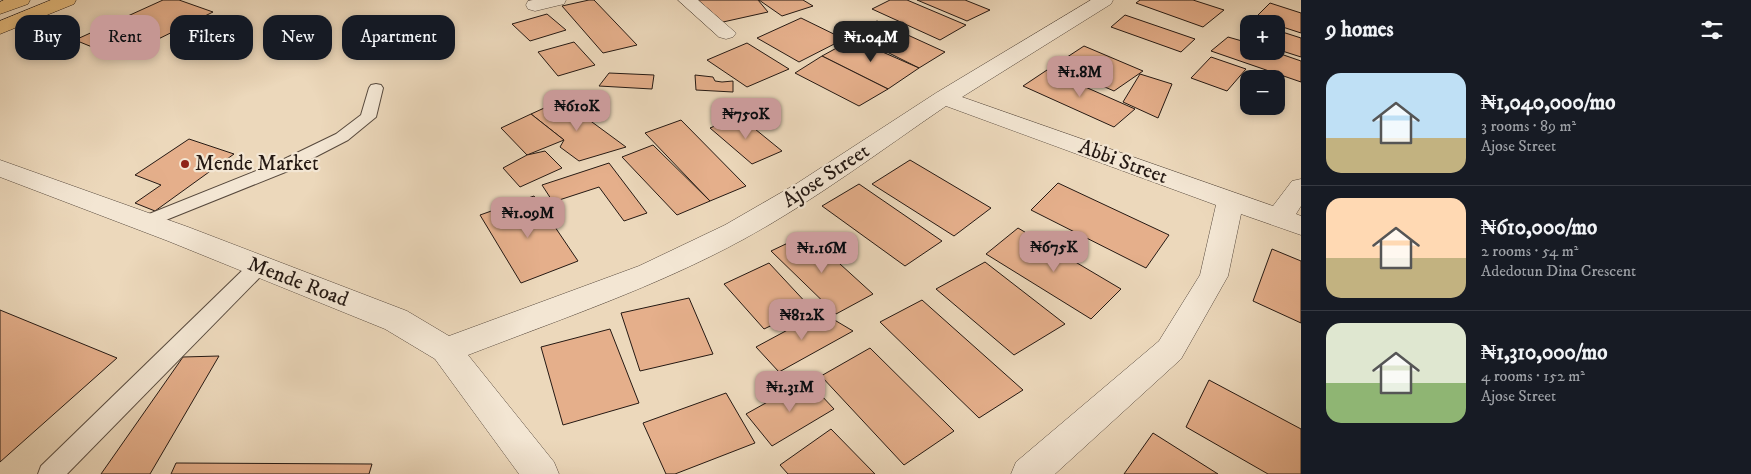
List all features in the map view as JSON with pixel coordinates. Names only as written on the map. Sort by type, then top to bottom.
[{"type":"main road","points":[[0,8],[21,0]]},
{"type":"main road","points":[[0,28],[67,0]]},
{"type":"street","points":[[535,5],[558,0]]},
{"type":"street","points":[[687,0],[726,33]]},
{"type":"street","name":"Ajose Street","points":[[446,350],[649,274],[735,232],[805,190],[944,98],[1104,0]]},
{"type":"street","name":"Abbi Street","points":[[944,98],[1290,222]]},
{"type":"street","name":"Mende Road","points":[[0,168],[145,222],[396,320],[446,350],[541,474]]},
{"type":"street","points":[[1290,222],[1301,187]]},
{"type":"street","points":[[1029,474],[1170,350],[1214,276],[1230,201]]},
{"type":"lane","points":[[145,222],[282,167],[342,137],[368,117],[376,88]]},
{"type":"lane","points":[[50,474],[258,267]]},
{"type":"building","points":[[163,0],[179,0],[213,12],[207,15],[170,15],[170,33],[160,38],[160,15],[130,15]]},
{"type":"building","points":[[594,0],[637,45],[603,53],[562,6]]},
{"type":"building","points":[[698,0],[758,0],[768,12],[723,22]]},
{"type":"building","points":[[759,0],[803,0],[813,6],[782,16]]},
{"type":"building","points":[[890,0],[907,0],[966,25],[940,40],[872,9]]},
{"type":"building","points":[[917,0],[965,0],[990,10],[967,21]]},
{"type":"building","points":[[1140,0],[1193,0],[1224,10],[1203,27],[1136,3]]},
{"type":"building","points":[[1270,3],[1301,13],[1301,33],[1285,28],[1285,15],[1258,15]]},
{"type":"building","points":[[547,14],[566,30],[530,41],[512,24]]},
{"type":"building","points":[[1125,15],[1195,39],[1181,52],[1111,27]]},
{"type":"building","points":[[801,18],[844,39],[799,62],[757,38]]},
{"type":"building","points":[[877,21],[945,52],[919,68],[851,34]]},
{"type":"building","points":[[90,33],[90,46],[80,42],[80,38]]},
{"type":"building","points":[[1285,33],[1301,38],[1301,57],[1285,52]]},
{"type":"building","points":[[1228,37],[1240,40],[1240,60],[1285,60],[1285,55],[1301,61],[1301,82],[1285,76],[1285,70],[1266,70],[1211,51]]},
{"type":"building","points":[[853,39],[919,68],[888,89],[822,56]]},
{"type":"building","points":[[574,42],[595,65],[558,76],[538,52]]},
{"type":"building","points":[[747,43],[789,69],[747,87],[707,60]]},
{"type":"building","points":[[1084,46],[1143,71],[1114,91],[1055,65]]},
{"type":"building","points":[[822,56],[888,89],[859,106],[795,73]]},
{"type":"building","points":[[1211,57],[1246,69],[1240,70],[1240,76],[1227,91],[1191,78]]},
{"type":"building","points":[[1047,70],[1135,109],[1114,127],[1023,86]]},
{"type":"building","points":[[609,73],[654,75],[652,89],[599,86]]},
{"type":"building","points":[[1140,74],[1172,84],[1158,118],[1123,102]]},
{"type":"building","points":[[695,75],[713,77],[715,81],[733,81],[733,92],[696,90]]},
{"type":"building","points":[[562,100],[626,147],[579,161],[560,147],[564,140],[531,114]]},
{"type":"building","points":[[531,114],[564,140],[527,155],[501,128]]},
{"type":"building","points":[[739,116],[782,151],[752,164],[710,128]]},
{"type":"building","points":[[681,120],[746,186],[710,201],[645,133]]},
{"type":"building","name":"Mende Market","points":[[189,139],[234,154],[155,211],[135,203],[161,185],[135,175]]},
{"type":"building","points":[[653,145],[710,201],[677,215],[622,157]]},
{"type":"building","points":[[545,151],[562,168],[520,187],[503,168],[527,155]]},
{"type":"building","points":[[910,160],[991,208],[954,236],[872,184]]},
{"type":"building","points":[[609,163],[647,213],[624,221],[599,187],[553,202],[542,185]]},
{"type":"building","points":[[1058,183],[1169,235],[1146,268],[1031,210]]},
{"type":"building","points":[[859,184],[942,241],[905,266],[822,206]]},
{"type":"building","points":[[534,196],[578,261],[521,283],[480,215]]},
{"type":"building","points":[[1018,228],[1121,289],[1091,319],[986,254]]},
{"type":"building","points":[[807,234],[873,294],[836,314],[771,251]]},
{"type":"building","points":[[1272,249],[1301,261],[1301,323],[1253,301]]},
{"type":"building","points":[[985,262],[1065,324],[1014,355],[936,289]]},
{"type":"building","points":[[769,263],[810,307],[764,329],[724,284]]},
{"type":"building","points":[[689,298],[713,354],[640,371],[621,313]]},
{"type":"building","points":[[922,300],[1023,390],[979,418],[880,322]]},
{"type":"building","points":[[0,310],[117,358],[0,462]]},
{"type":"building","points":[[821,312],[853,331],[779,372],[756,347]]},
{"type":"building","points":[[610,329],[639,403],[563,425],[541,347]]},
{"type":"building","points":[[870,348],[954,431],[904,465],[821,376]]},
{"type":"building","points":[[219,356],[150,474],[101,474],[183,357]]},
{"type":"building","points":[[807,380],[834,409],[772,446],[746,414]]},
{"type":"building","points":[[1209,380],[1301,429],[1301,474],[1268,474],[1186,427]]},
{"type":"building","points":[[726,393],[755,443],[675,474],[666,474],[643,423]]},
{"type":"building","points":[[831,429],[875,474],[788,474],[780,465]]},
{"type":"building","points":[[1153,433],[1218,474],[1124,474]]},
{"type":"building","points":[[176,463],[372,464],[369,474],[171,474]]},
{"type":"place","name":"Mende Market","points":[[185,164]]}]
